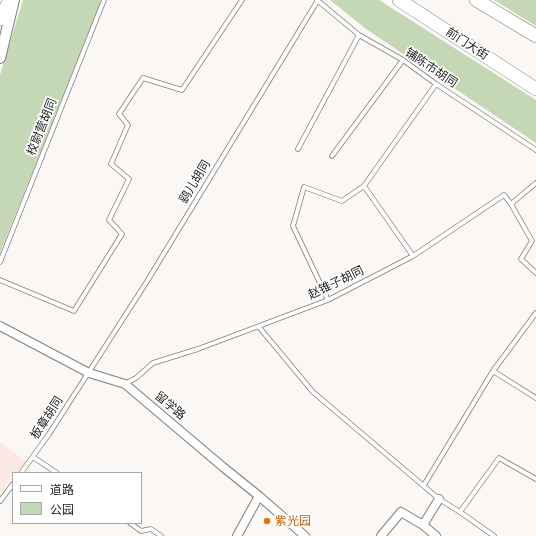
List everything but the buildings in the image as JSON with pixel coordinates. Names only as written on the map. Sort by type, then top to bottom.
[{"type":"main road","points":[[0,19],[10,0]]},
{"type":"main road","name":"前门大街","points":[[399,0],[536,89]]},
{"type":"main road","points":[[476,0],[536,36]]},
{"type":"street","points":[[0,58],[14,0]]},
{"type":"street","name":"留学路","points":[[0,326],[88,373],[125,384],[305,536]]},
{"type":"street","points":[[237,536],[259,496]]},
{"type":"street","points":[[423,525],[439,499]]},
{"type":"street","points":[[381,536],[400,512],[423,525],[436,536]]},
{"type":"lane","name":"校尉营胡同","points":[[0,262],[104,0]]},
{"type":"lane","points":[[0,280],[74,311],[122,234],[109,220],[128,179],[111,164],[128,125],[119,114],[142,78],[182,90],[242,0]]},
{"type":"lane","name":"铺陈市胡同","points":[[318,0],[359,35],[403,60],[436,84],[536,150]]},
{"type":"lane","name":"鹞儿胡同","points":[[88,373],[146,283],[318,0]]},
{"type":"lane","points":[[298,149],[359,35]]},
{"type":"lane","points":[[332,156],[403,60]]},
{"type":"lane","points":[[328,300],[293,226],[304,186],[342,201],[364,186],[436,84]]},
{"type":"lane","points":[[536,183],[512,204],[532,241],[521,259],[536,273]]},
{"type":"lane","points":[[364,186],[413,256]]},
{"type":"lane","name":"赵锥子胡同","points":[[125,384],[136,378],[153,363],[198,349],[328,300],[413,256],[504,195],[512,204]]},
{"type":"lane","points":[[424,485],[493,371],[536,313]]},
{"type":"lane","points":[[259,327],[314,392],[439,499],[494,536]]},
{"type":"lane","points":[[493,371],[536,398]]},
{"type":"lane","name":"板章胡同","points":[[22,472],[50,434],[88,373]]},
{"type":"lane","points":[[33,457],[55,472]]},
{"type":"lane","points":[[460,512],[499,458],[536,479]]},
{"type":"lane","points":[[0,501],[12,485]]},
{"type":"lane","points":[[131,524],[141,531],[151,529],[161,536]]},
{"type":"shaded area","points":[[0,442],[27,462],[20,472],[12,472],[12,481],[10,480],[0,495]]},
{"type":"green space","points":[[23,0],[102,0],[0,253],[0,75]]},
{"type":"green space","points":[[330,0],[379,0],[536,100],[536,143],[366,29]]},
{"type":"green space","points":[[494,0],[536,0],[536,26]]},
{"type":"place","name":"紫光园","points":[[267,521]]}]
